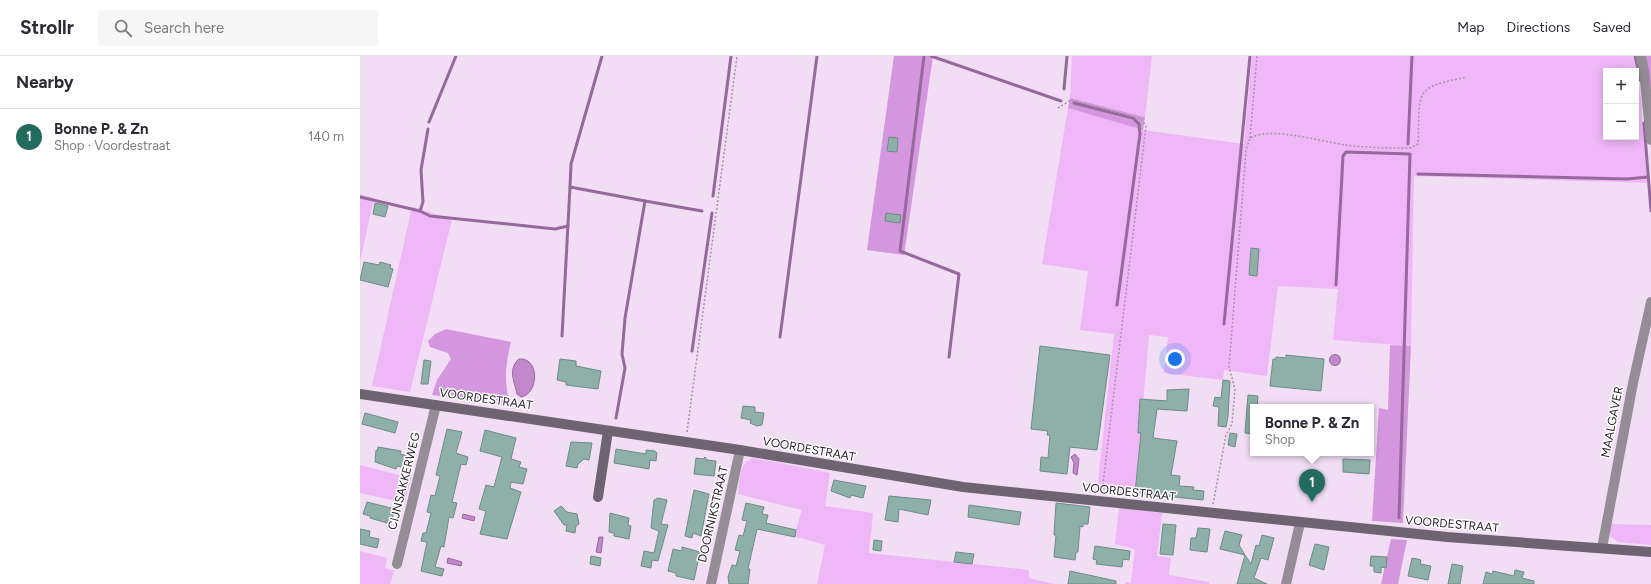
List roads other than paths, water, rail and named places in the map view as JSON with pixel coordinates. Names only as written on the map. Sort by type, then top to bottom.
[{"type":"street","points":[[1641,56],[1644,71],[1651,140]]},
{"type":"street","name":"MAALGAVER","points":[[1602,548],[1633,383],[1651,302]]},
{"type":"street","name":"VOORDESTRAAT","points":[[360,394],[740,450],[963,487],[1300,523],[1469,539],[1651,552]]},
{"type":"street","name":"CIJNSAKKERWEG","points":[[397,564],[436,405]]},
{"type":"street","points":[[598,497],[608,431]]},
{"type":"street","name":"DOORNIKSTRAAT","points":[[710,584],[740,450]]},
{"type":"street","points":[[1286,584],[1300,523]]},
{"type":"waterway","points":[[429,122],[456,56]]},
{"type":"waterway","points":[[602,56],[571,164],[570,187],[645,201],[625,318],[622,354],[625,368],[616,418]]},
{"type":"waterway","points":[[713,196],[731,56]]},
{"type":"waterway","points":[[780,337],[817,56]]},
{"type":"waterway","points":[[924,56],[900,251],[959,274],[949,357]]},
{"type":"waterway","points":[[931,56],[1061,101]]},
{"type":"waterway","points":[[1064,89],[1067,56]]},
{"type":"waterway","points":[[1224,324],[1250,56]]},
{"type":"waterway","points":[[1408,144],[1412,56]]},
{"type":"waterway","points":[[1635,56],[1640,80]]},
{"type":"waterway","points":[[1074,103],[1133,118],[1139,124],[1140,134],[1117,305]]},
{"type":"waterway","points":[[1644,123],[1651,211]]},
{"type":"waterway","points":[[420,211],[423,202],[421,170],[428,129]]},
{"type":"waterway","points":[[1336,285],[1343,156],[1346,152],[1410,154],[1399,518]]},
{"type":"waterway","points":[[1418,174],[1627,179],[1648,177]]},
{"type":"waterway","points":[[562,336],[570,187]]},
{"type":"waterway","points":[[360,197],[420,211],[430,216],[555,229],[568,226]]},
{"type":"waterway","points":[[645,201],[702,211]]},
{"type":"waterway","points":[[692,351],[712,213]]},
{"type":"place","name":"Bonne P. & Zn","points":[[1312,502]]}]
